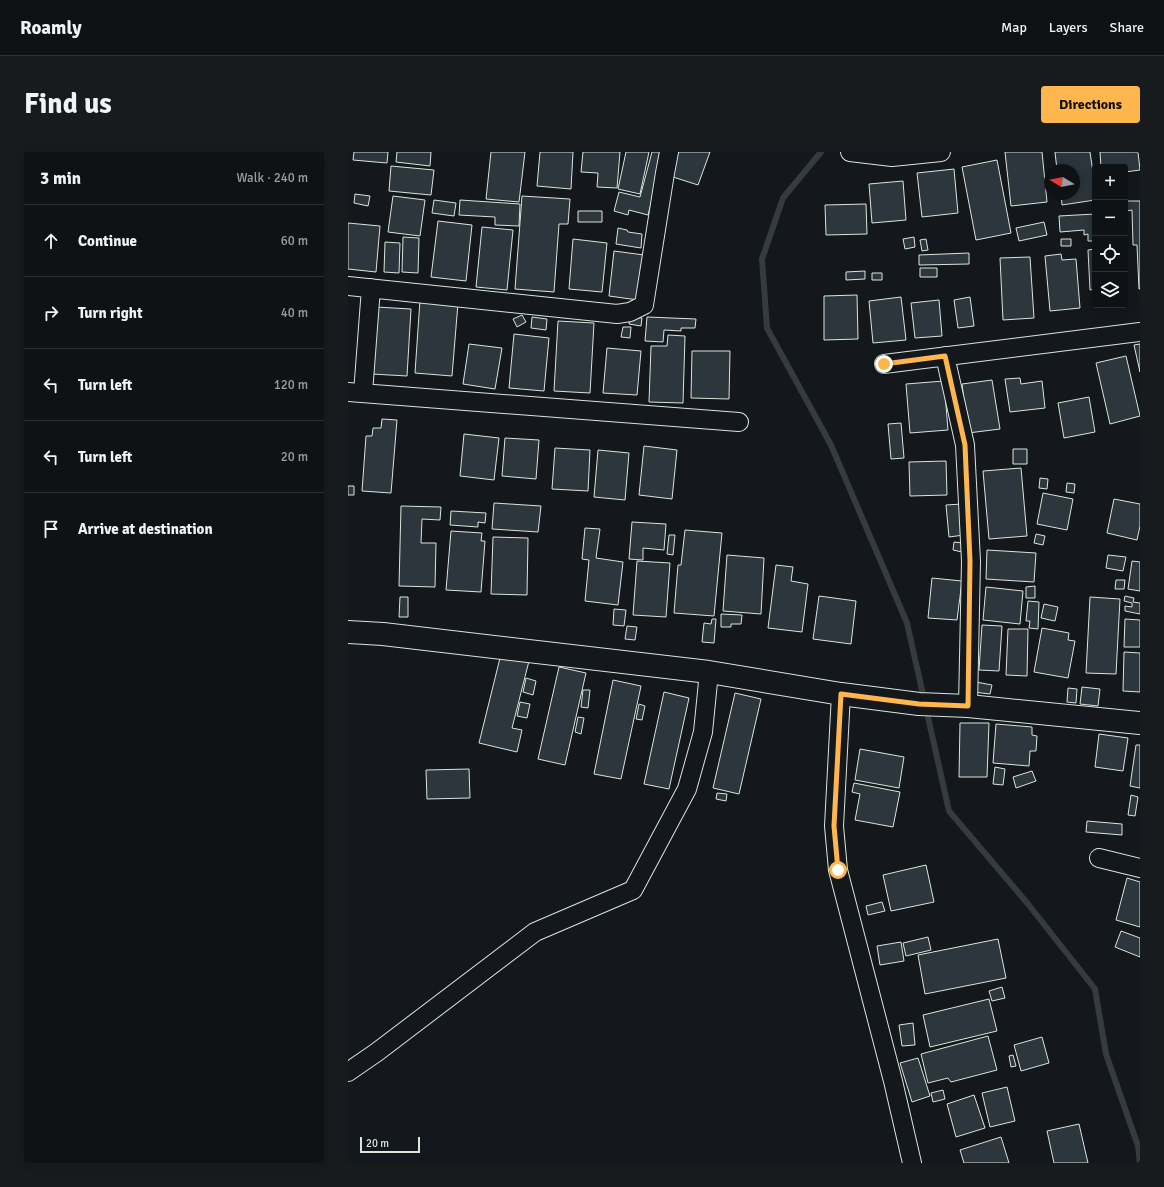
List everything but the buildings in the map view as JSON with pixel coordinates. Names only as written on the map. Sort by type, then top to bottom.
[{"type":"street","points":[[348,286],[617,314],[630,312],[644,305],[665,173],[670,152]]},
{"type":"street","points":[[850,152],[892,157],[941,152]]},
{"type":"street","points":[[371,288],[355,393],[739,422]]},
{"type":"street","points":[[884,364],[1140,332]]},
{"type":"street","points":[[945,356],[965,445],[970,561],[959,705]]},
{"type":"street","points":[[348,632],[383,634],[709,672],[841,694],[919,704],[959,705],[1140,723]]},
{"type":"street","points":[[348,1072],[377,1052],[535,932],[633,890],[687,789],[703,732],[709,672]]},
{"type":"street","points":[[841,694],[834,826],[838,870],[893,1081],[912,1163]]},
{"type":"street","points":[[1099,858],[1140,868]]},
{"type":"waterway","points":[[821,152],[783,198],[762,259],[767,328],[831,445],[907,623],[949,811],[1028,904],[1095,989],[1106,1054],[1138,1146],[1140,1163]]},
{"type":"route","points":[[838,870],[834,826],[841,694],[919,704],[968,706],[970,561],[965,445],[945,356],[884,364]]}]
